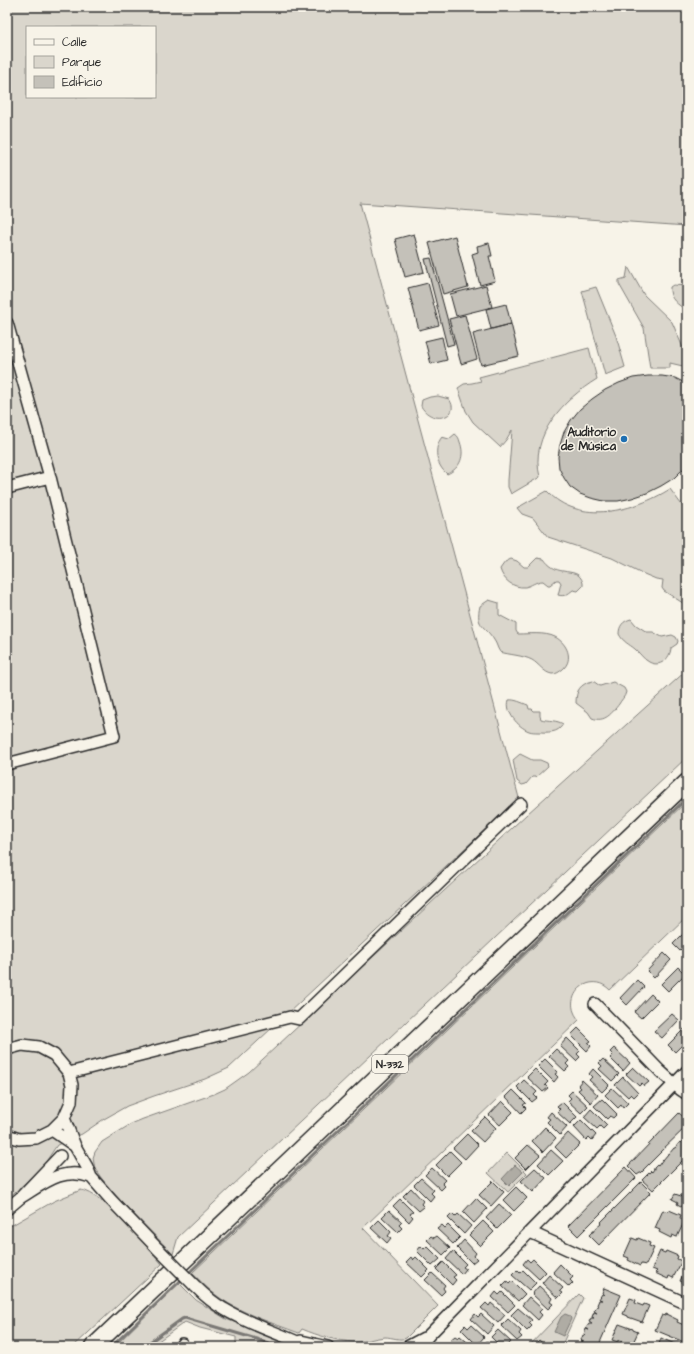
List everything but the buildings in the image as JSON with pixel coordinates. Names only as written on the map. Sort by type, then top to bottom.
[{"type":"highway","name":"N-332","points":[[93,1347],[687,782]]},
{"type":"street","points":[[7,323],[50,477],[114,736],[7,764]]},
{"type":"street","points":[[7,488],[50,477]]},
{"type":"street","points":[[69,1073],[290,1017],[299,1019],[521,804]]},
{"type":"street","points":[[595,1004],[674,1084],[687,1094]]},
{"type":"street","points":[[7,1048],[22,1045],[39,1047],[54,1055],[69,1073],[72,1084],[71,1102],[64,1118],[52,1130],[36,1138],[19,1139],[7,1135]]},
{"type":"street","points":[[419,1347],[428,1336],[687,1071]]},
{"type":"street","points":[[64,1118],[75,1146],[87,1166],[91,1177],[111,1200],[195,1286],[222,1309],[291,1338],[308,1347]]},
{"type":"street","points":[[52,1130],[75,1146]]},
{"type":"street","points":[[7,1209],[20,1198],[60,1156],[59,1164],[65,1174]]},
{"type":"street","points":[[20,1198],[59,1175],[82,1174],[91,1177]]},
{"type":"street","points":[[530,1232],[687,1304]]},
{"type":"street","points":[[407,1347],[428,1336]]},
{"type":"street","points":[[291,1338],[328,1347]]},
{"type":"green space","points":[[7,7],[687,7],[687,226],[360,203],[519,798],[229,1068],[205,1079],[127,1106],[82,1134],[57,1145],[45,1163],[7,1199]]},
{"type":"green space","points":[[628,267],[644,295],[672,322],[687,357],[687,367],[670,363],[670,368],[650,368],[644,328],[619,284],[619,280],[626,278]]},
{"type":"green space","points":[[673,285],[687,286],[687,311],[677,304],[671,295],[670,287]]},
{"type":"green space","points":[[596,287],[616,336],[625,367],[605,375],[582,291]]},
{"type":"green space","points":[[589,348],[597,379],[585,387],[562,408],[544,433],[538,462],[540,477],[511,494],[508,487],[508,480],[512,430],[500,447],[473,422],[466,411],[458,388],[464,384],[481,381],[479,377]]},
{"type":"green space","points":[[438,396],[449,399],[452,405],[452,410],[444,417],[432,416],[421,406],[422,400]]},
{"type":"green space","points":[[455,434],[458,436],[460,441],[462,452],[461,461],[456,468],[447,474],[440,466],[438,461],[437,446],[442,437],[449,439]]},
{"type":"green space","points":[[670,489],[687,512],[687,605],[664,591],[662,588],[663,580],[644,574],[612,558],[548,537],[533,518],[522,514],[517,508],[547,491],[560,502],[575,509],[591,512],[624,509],[641,504]]},
{"type":"green space","points":[[537,558],[544,559],[550,566],[557,570],[578,575],[582,579],[583,586],[578,591],[573,590],[566,595],[560,596],[558,595],[561,583],[559,580],[556,580],[550,585],[543,581],[521,587],[513,585],[503,577],[501,573],[500,569],[505,562],[511,559],[517,561],[524,567],[528,567]]},
{"type":"green space","points":[[489,600],[499,603],[499,615],[516,624],[516,631],[518,634],[547,634],[555,637],[563,643],[568,652],[568,661],[563,669],[558,673],[552,674],[544,670],[532,660],[500,652],[491,635],[482,625],[479,618],[480,606]]},
{"type":"green space","points":[[631,619],[636,625],[647,632],[653,632],[662,637],[672,635],[676,637],[678,641],[677,644],[671,648],[669,656],[664,661],[657,664],[649,662],[622,639],[619,634],[621,626],[626,621]]},
{"type":"green space","points":[[687,670],[687,757],[178,1237],[173,1254],[120,1200],[95,1169],[93,1158],[102,1142],[131,1124],[225,1089],[249,1072],[527,814]]},
{"type":"green space","points":[[593,681],[600,686],[613,682],[624,688],[626,692],[614,711],[601,719],[592,718],[588,712],[576,703],[577,694],[580,688]]},
{"type":"green space","points":[[509,700],[528,705],[529,709],[534,711],[540,711],[541,719],[563,724],[561,727],[552,732],[529,731],[517,723],[513,718],[508,705]]},
{"type":"green space","points":[[520,754],[532,760],[540,760],[547,763],[548,766],[536,777],[532,777],[526,784],[522,785],[517,781],[513,760]]},
{"type":"green space","points":[[687,801],[687,916],[610,990],[602,984],[594,983],[586,984],[580,988],[575,995],[573,1003],[574,1011],[579,1020],[363,1228],[438,1306],[406,1338],[399,1339],[385,1337],[354,1342],[328,1338],[302,1329],[299,1333],[258,1318],[229,1304],[212,1292],[192,1273]]},
{"type":"green space","points":[[507,1153],[527,1173],[508,1192],[488,1173]]},
{"type":"green space","points":[[81,1190],[90,1193],[113,1210],[162,1264],[73,1347],[7,1347],[7,1228],[54,1201]]},
{"type":"green space","points":[[179,1283],[196,1300],[226,1319],[293,1345],[292,1347],[236,1347],[236,1337],[200,1328],[185,1322],[150,1347],[114,1347]]},
{"type":"green space","points":[[579,1294],[583,1298],[561,1347],[528,1347]]},
{"type":"shaded area","points":[[515,1165],[523,1172],[509,1186],[502,1179]]},
{"type":"shaded area","points":[[565,1314],[570,1316],[571,1319],[563,1336],[554,1332],[561,1317]]},
{"type":"waterway","points":[[111,1347],[687,798]]},
{"type":"waterway","points":[[143,1347],[185,1318],[263,1341],[278,1347]]},
{"type":"place","name":"Auditorio de Música","points":[[624,439]]}]
